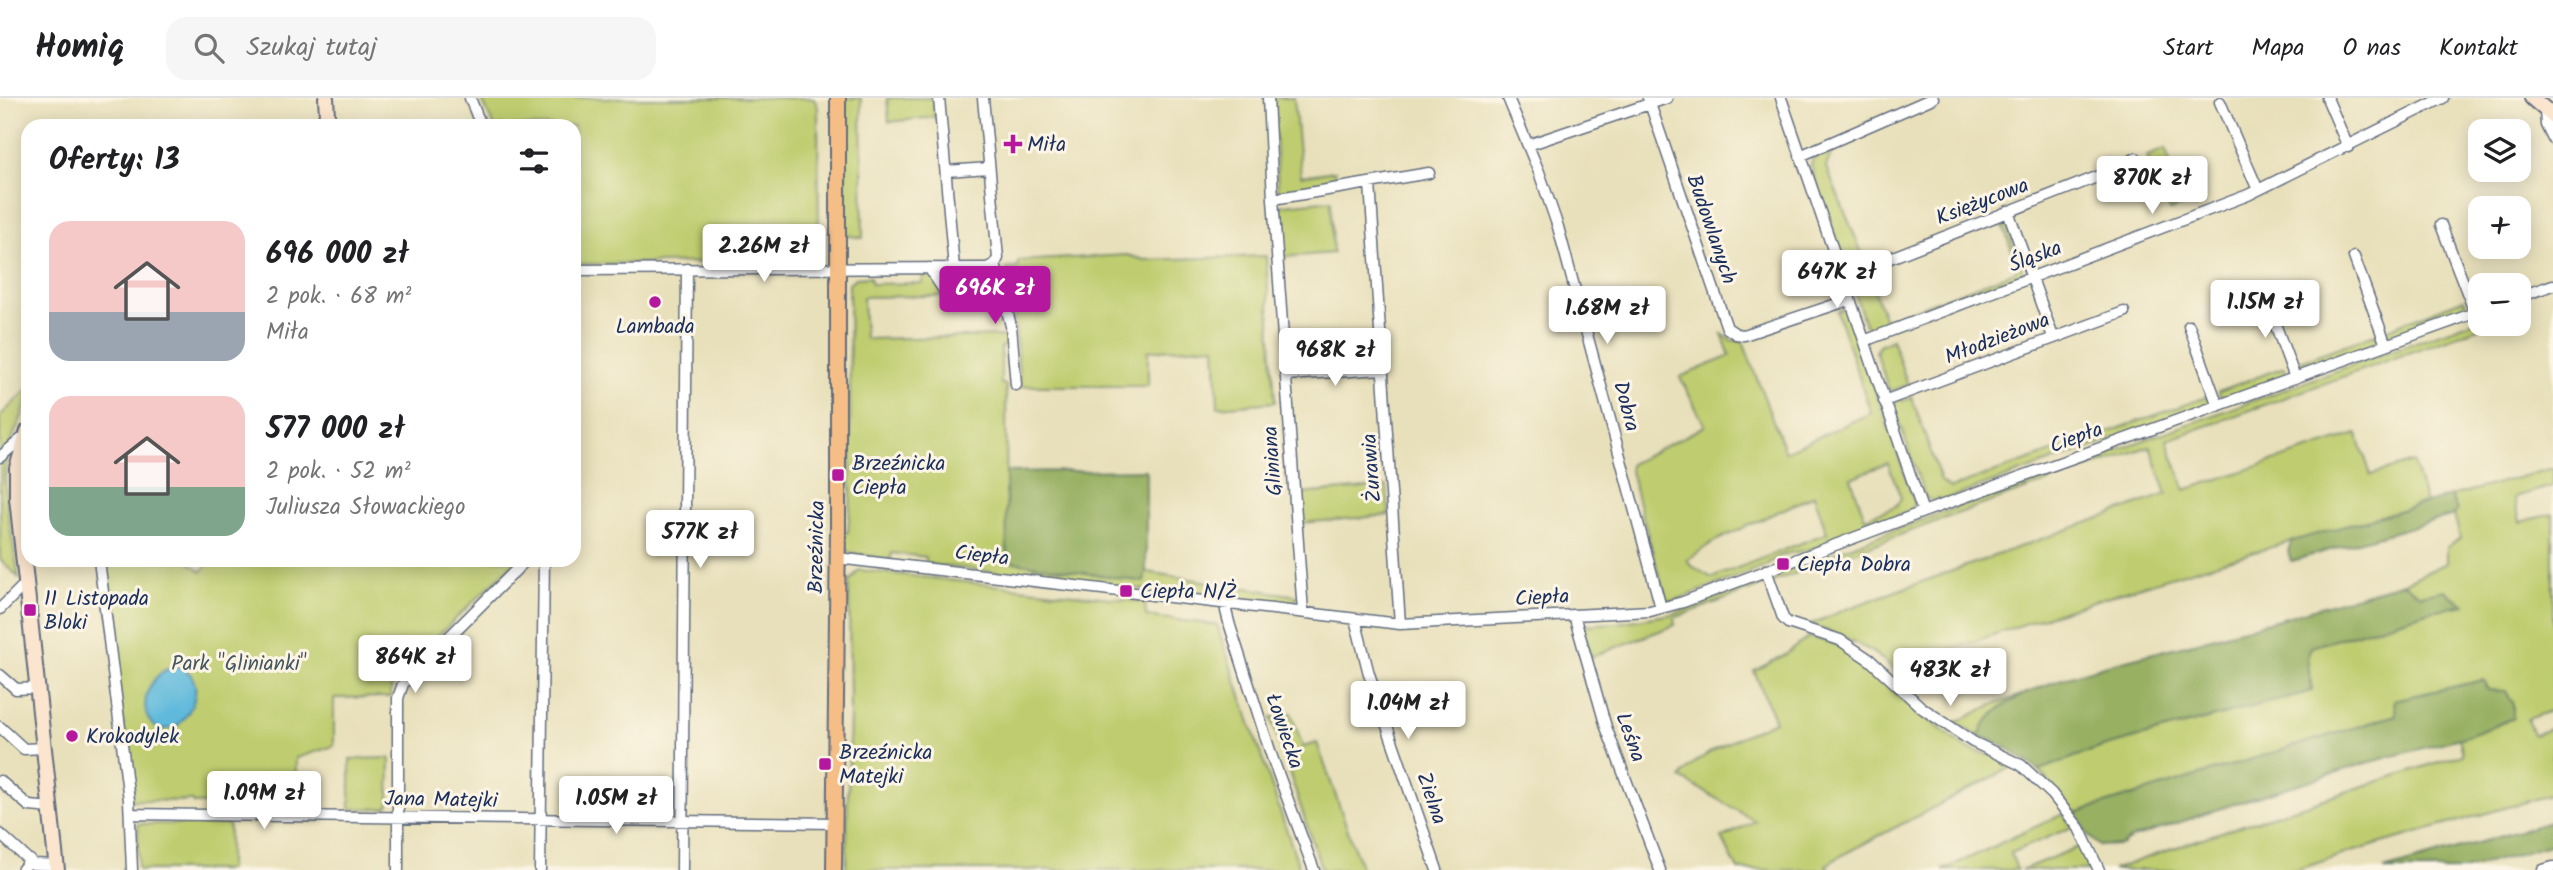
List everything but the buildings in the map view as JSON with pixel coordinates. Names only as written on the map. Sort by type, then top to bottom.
[{"type":"main road","name":"Brzeźnicka","points":[[834,870],[838,98]]},
{"type":"street","points":[[325,119],[326,98]]},
{"type":"street","points":[[470,98],[478,119]]},
{"type":"street","points":[[939,98],[954,268]]},
{"type":"street","points":[[581,270],[987,268],[995,264],[998,258],[983,98]]},
{"type":"street","name":"Gliniana","points":[[1268,98],[1303,612]]},
{"type":"street","name":"Dobra","points":[[1508,98],[1528,145],[1569,263],[1661,608]]},
{"type":"street","points":[[1528,145],[1649,101],[1667,98]]},
{"type":"street","points":[[1781,98],[1923,512]]},
{"type":"street","points":[[1800,156],[1933,98]]},
{"type":"street","points":[[2327,98],[2348,147]]},
{"type":"street","name":"Śląska","points":[[1864,341],[2258,190],[2443,98]]},
{"type":"street","points":[[2532,98],[2550,112],[2546,125],[2553,139]]},
{"type":"street","name":"Budowlanych","points":[[1649,101],[1727,328],[1736,334],[1744,335],[1849,300]]},
{"type":"street","points":[[2220,102],[2258,190]]},
{"type":"street","name":"Księżycowa","points":[[1842,277],[2117,169],[2136,158]]},
{"type":"street","points":[[946,171],[989,168]]},
{"type":"street","points":[[1273,199],[1429,173]]},
{"type":"street","name":"Żurawia","points":[[1370,184],[1400,624]]},
{"type":"street","points":[[2008,211],[2053,337]]},
{"type":"street","name":"Ciepła","points":[[2441,225],[2468,290]]},
{"type":"street","points":[[2354,257],[2386,345]]},
{"type":"street","points":[[995,264],[1011,326],[1016,385]]},
{"type":"street","points":[[929,268],[944,292],[1002,292]]},
{"type":"street","points":[[682,870],[688,269]]},
{"type":"street","points":[[2531,293],[2553,285]]},
{"type":"street","points":[[2263,290],[2295,379]]},
{"type":"street","name":"Młodzieżowa","points":[[1884,401],[2124,312]]},
{"type":"street","name":"Ciepła","points":[[837,558],[1400,624],[1661,608],[2468,315]]},
{"type":"street","points":[[2189,326],[2218,406]]},
{"type":"street","points":[[1286,375],[1383,369]]},
{"type":"street","points":[[0,457],[21,438]]},
{"type":"street","points":[[21,458],[16,479],[21,520]]},
{"type":"street","points":[[0,834],[30,860],[57,868],[26,567]]},
{"type":"street","points":[[100,567],[129,800],[132,870]]},
{"type":"street","points":[[398,870],[400,689],[519,567]]},
{"type":"street","points":[[540,870],[544,567]]},
{"type":"street","points":[[1766,570],[1783,618],[1788,623],[1840,640],[1870,660],[1922,708],[1973,742],[2021,765],[2052,794],[2079,828],[2099,870]]},
{"type":"street","points":[[1,606],[27,587]]},
{"type":"street","name":"Łowiecka","points":[[1228,603],[1226,611],[1230,626],[1272,757],[1314,870]]},
{"type":"street","name":"Leśna","points":[[1574,615],[1606,727],[1660,870]]},
{"type":"street","name":"Zielna","points":[[1355,619],[1369,674],[1437,870]]},
{"type":"street","points":[[0,674],[16,689],[38,688]]},
{"type":"street","points":[[0,727],[23,749],[45,748]]},
{"type":"street","points":[[0,781],[29,806],[52,808]]},
{"type":"street","name":"Jana Matejki","points":[[130,814],[835,823]]},
{"type":"street","points":[[22,870],[30,860]]},
{"type":"street","points":[[2543,870],[2553,867]]},
{"type":"green space","points":[[481,98],[814,98],[818,108],[819,261],[581,264],[581,119],[491,119]]},
{"type":"green space","points":[[845,98],[861,98],[863,238],[844,235]]},
{"type":"green space","points":[[887,98],[933,98],[935,117],[889,122]]},
{"type":"green space","points":[[1273,98],[1294,98],[1301,176],[1335,171],[1336,181],[1278,190]]},
{"type":"green space","points":[[1829,147],[1831,154],[1826,167],[1865,260],[1849,267],[1845,264],[1811,167],[1812,161]]},
{"type":"green space","points":[[2165,149],[2175,175],[2191,169],[2202,197],[2169,211],[2147,156]]},
{"type":"green space","points":[[1331,200],[1333,253],[1284,257],[1279,208],[1284,205]]},
{"type":"green space","points":[[2005,219],[2023,273],[2019,279],[1885,329],[1884,326],[1871,329],[1865,325],[1852,283],[1854,279],[1868,273],[1885,320],[2015,272],[2017,265],[2001,220]]},
{"type":"green space","points":[[1127,255],[1144,260],[1266,256],[1275,402],[1218,407],[1215,346],[1148,351],[1148,386],[1020,386],[1007,269],[1018,268],[1018,261]]},
{"type":"green space","points":[[923,276],[989,276],[997,295],[863,297],[865,339],[1009,336],[1008,344],[1001,347],[1001,384],[1006,385],[1007,561],[1144,581],[1146,572],[1297,596],[1295,604],[1287,606],[926,564],[926,557],[892,553],[890,560],[848,552],[844,545],[844,533],[848,532],[851,495],[849,284],[855,278],[870,277],[872,284],[922,283]]},
{"type":"green space","points":[[2464,299],[2467,307],[2464,311],[2392,337],[2387,335],[2385,330]]},
{"type":"green space","points":[[1843,308],[1849,312],[1914,501],[1912,510],[1806,551],[1784,555],[1765,566],[1674,601],[1666,600],[1630,464],[1705,426],[1680,377],[1730,356],[1722,334],[1731,340],[1743,342],[1785,452],[1871,413],[1837,312]],"holes":[[[1888,463],[1901,498],[1896,506],[1865,518],[1851,478]],[[1814,495],[1827,533],[1712,578],[1687,560],[1715,541]]]},
{"type":"green space","points":[[2468,323],[2468,332],[2167,440],[2185,490],[2357,434],[2371,475],[2413,462],[2426,503],[2092,601],[1896,671],[1856,643],[1809,625],[1849,608],[2167,494],[2150,446],[1674,618],[1675,625],[1591,657],[1582,625],[1617,623],[1673,614],[1886,533]]},
{"type":"green space","points":[[2375,334],[2378,340],[2375,345],[2305,370],[2297,368],[2295,363]]},
{"type":"green space","points":[[1892,339],[1908,385],[1891,391],[1876,352],[1879,345]]},
{"type":"green space","points":[[2284,367],[2286,371],[2281,379],[2227,398],[2220,396],[2219,391]]},
{"type":"green space","points":[[21,396],[21,416],[9,447],[5,468],[8,516],[19,578],[0,559],[0,416]]},
{"type":"green space","points":[[2209,396],[2210,400],[2205,406],[1941,501],[1939,498],[1932,501],[1925,497],[1892,407],[1894,402],[1900,399],[1902,401],[1912,397],[1941,481],[1951,488]]},
{"type":"green space","points":[[2553,468],[2553,486],[2514,497],[2520,522],[2553,514],[2553,710],[2527,719],[2533,735],[2553,728],[2553,794],[2296,870],[2112,870],[2463,754],[2459,738],[2505,722],[2484,680],[2394,700],[2396,715],[2075,813],[2039,770],[2102,747],[2312,691],[2307,658],[2311,647],[2431,611],[2464,605],[2445,590],[2421,595],[2403,583],[2447,563],[2447,547],[2460,538],[2454,515],[2457,510],[2451,496]]},
{"type":"green space","points":[[1146,470],[1144,582],[1007,561],[1006,472]]},
{"type":"green space","points":[[1387,486],[1389,515],[1302,523],[1301,494]]},
{"type":"green space","points":[[2451,496],[2457,510],[2454,515],[2291,561],[2288,551],[2292,541]]},
{"type":"green space","name":"Park \"Glinianki\"","points":[[102,567],[195,567],[202,572],[205,567],[510,567],[403,669],[392,682],[390,697],[334,698],[334,746],[296,758],[295,808],[249,807],[247,803],[194,804],[193,801],[129,800],[133,792]]},
{"type":"green space","points":[[859,570],[1145,602],[1146,616],[1217,625],[1300,870],[846,870],[850,715],[849,582]]},
{"type":"green space","points":[[2403,583],[2421,595],[2445,590],[2465,605],[2431,611],[2311,647],[2307,658],[2312,691],[2102,747],[2039,770],[1999,743],[1979,736],[1989,719],[2004,706],[2059,680]]},
{"type":"green space","points":[[1809,637],[1839,645],[1853,654],[1920,714],[1968,749],[1999,758],[2014,766],[1848,852],[1826,865],[1830,870],[1738,870],[1722,838],[1755,821],[1681,778],[1697,761],[1710,753],[1775,721],[1754,671],[1785,655]]},
{"type":"green space","points":[[2484,680],[2488,690],[2506,691],[2513,704],[2513,718],[2471,735],[2367,763],[2237,803],[2133,838],[2121,845],[2099,846],[2086,833],[2075,813],[2396,715],[2394,700]]},
{"type":"green space","points":[[2055,683],[2011,703],[1991,717],[1979,736],[1955,723],[1990,706]]},
{"type":"green space","points":[[1291,713],[1303,747],[1317,743],[1362,870],[1322,870],[1271,718]]},
{"type":"green space","points":[[390,758],[389,805],[385,808],[350,809],[350,759]]},
{"type":"green space","points":[[2063,814],[2072,827],[2011,853],[2017,870],[1943,870]]},
{"type":"green space","points":[[2553,821],[2553,844],[2463,870],[2384,870]]},
{"type":"green space","points":[[138,824],[229,824],[229,870],[138,870]]},
{"type":"green space","points":[[2083,845],[2092,870],[2021,870]]},
{"type":"water","points":[[178,666],[193,678],[193,704],[176,727],[160,730],[151,724],[147,715],[147,694],[158,675]]},
{"type":"place","name":"Miła","points":[[1013,144]]},
{"type":"place","name":"Lambada","points":[[655,302]]},
{"type":"place","name":"Brzeźnicka Ciepła","points":[[838,475]]},
{"type":"place","name":"Ciepła Dobra","points":[[1783,564]]},
{"type":"place","name":"Ciepła N/Ż","points":[[1126,591]]},
{"type":"place","name":"11 Listopada Bloki","points":[[30,610]]},
{"type":"place","name":"Krokodylek","points":[[72,736]]},
{"type":"place","name":"Brzeźnicka Matejki","points":[[825,764]]}]
